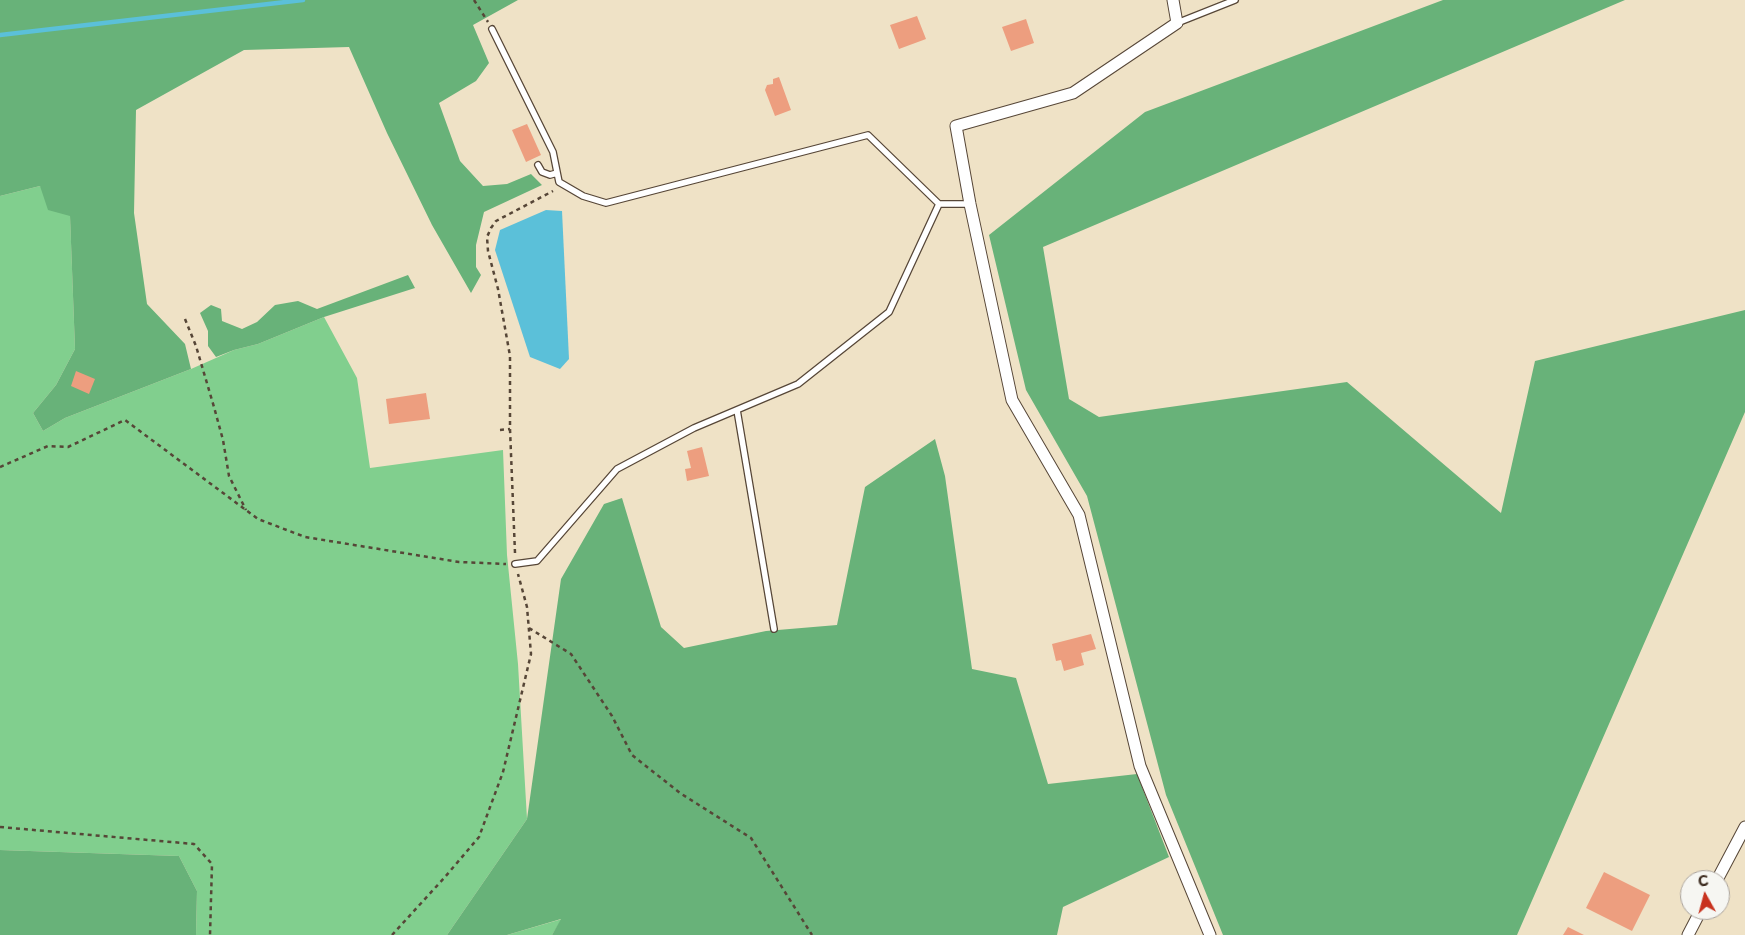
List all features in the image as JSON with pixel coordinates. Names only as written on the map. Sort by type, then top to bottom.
[{"type":"street","points":[[1173,0],[1177,23],[1074,93],[956,126],[970,204],[1012,400],[1079,514],[1140,766],[1210,935]]},
{"type":"street","points":[[1722,870],[1745,827]]},
{"type":"street","points":[[1688,935],[1696,920]]},
{"type":"lane","points":[[1177,23],[1235,0]]},
{"type":"lane","points":[[492,29],[553,152],[559,182],[583,196],[606,203],[868,135],[939,204],[970,204]]},
{"type":"lane","points":[[538,165],[542,172],[550,175],[557,173]]},
{"type":"lane","points":[[515,564],[537,561],[617,469],[694,428],[798,384],[889,312],[939,204]]},
{"type":"lane","points":[[737,410],[774,629]]},
{"type":"path","points":[[474,0],[492,29]]},
{"type":"path","points":[[392,935],[446,877],[479,837],[504,772],[532,654],[527,607],[515,564],[510,429],[510,356],[498,290],[488,251],[487,237],[496,221],[555,190],[559,182]]},
{"type":"path","points":[[185,319],[196,346],[214,406],[223,440],[229,476],[247,511]]},
{"type":"path","points":[[0,467],[48,446],[68,447],[125,420],[258,519],[305,537],[459,562],[515,564]]},
{"type":"path","points":[[500,430],[510,429]]},
{"type":"path","points":[[529,628],[571,654],[612,716],[632,756],[680,793],[751,838],[812,935]]},
{"type":"path","points":[[0,827],[194,844],[212,864],[210,935]]},
{"type":"green space","points":[[0,0],[518,0],[473,25],[489,63],[476,81],[439,103],[460,161],[483,186],[507,184],[531,174],[542,185],[484,212],[476,245],[476,267],[481,275],[471,293],[432,225],[387,133],[349,47],[244,50],[136,110],[134,213],[147,304],[185,344],[191,369],[65,418],[43,431],[33,413],[56,385],[75,349],[70,216],[48,210],[40,186],[0,196]]},
{"type":"green space","points":[[1443,0],[1625,0],[1043,247],[1069,399],[1099,417],[1347,382],[1501,513],[1535,361],[1745,310],[1745,412],[1517,935],[1223,935],[1166,795],[1087,496],[1026,390],[989,235],[1145,112]]},
{"type":"green space","points":[[40,186],[70,215],[75,349],[56,385],[33,413],[43,431],[65,418],[191,369],[234,350],[258,344],[324,317],[357,378],[370,468],[503,450],[507,555],[518,664],[527,819],[447,935],[196,935],[197,891],[179,856],[0,850],[0,196]]},
{"type":"green space","points":[[408,275],[415,288],[324,317],[258,344],[216,357],[208,346],[208,331],[200,313],[211,305],[221,309],[222,321],[242,329],[257,322],[275,305],[298,301],[317,309]]},
{"type":"green space","points":[[935,439],[945,476],[972,669],[1016,678],[1048,784],[1137,774],[1169,857],[1063,907],[1057,935],[552,935],[561,919],[507,935],[447,935],[527,819],[561,579],[604,504],[622,498],[661,627],[684,648],[766,631],[837,625],[865,487]]},
{"type":"green space","points":[[0,850],[179,856],[197,891],[196,935],[0,935]]},
{"type":"green space","points":[[562,919],[552,935],[507,935]]},
{"type":"water","points":[[546,210],[562,211],[569,359],[560,369],[530,357],[495,250],[500,230]]},
{"type":"building","points":[[917,16],[926,39],[899,49],[890,25]]},
{"type":"building","points":[[1026,19],[1034,43],[1011,51],[1002,27]]},
{"type":"building","points":[[779,77],[791,110],[775,116],[765,90],[767,85],[773,84],[773,79]]},
{"type":"building","points":[[527,124],[541,155],[526,162],[512,130]]},
{"type":"building","points":[[76,371],[95,379],[89,394],[71,386]]},
{"type":"building","points":[[426,393],[430,419],[389,424],[386,399]]},
{"type":"building","points":[[702,447],[709,476],[687,481],[685,469],[691,468],[687,451]]},
{"type":"building","points":[[1091,634],[1096,649],[1081,653],[1084,665],[1064,671],[1061,660],[1056,661],[1052,644]]},
{"type":"building","points":[[1604,872],[1650,895],[1632,931],[1586,908]]},
{"type":"building","points":[[1568,927],[1584,935],[1563,935]]},
{"type":"waterway","points":[[0,35],[303,0]]}]
